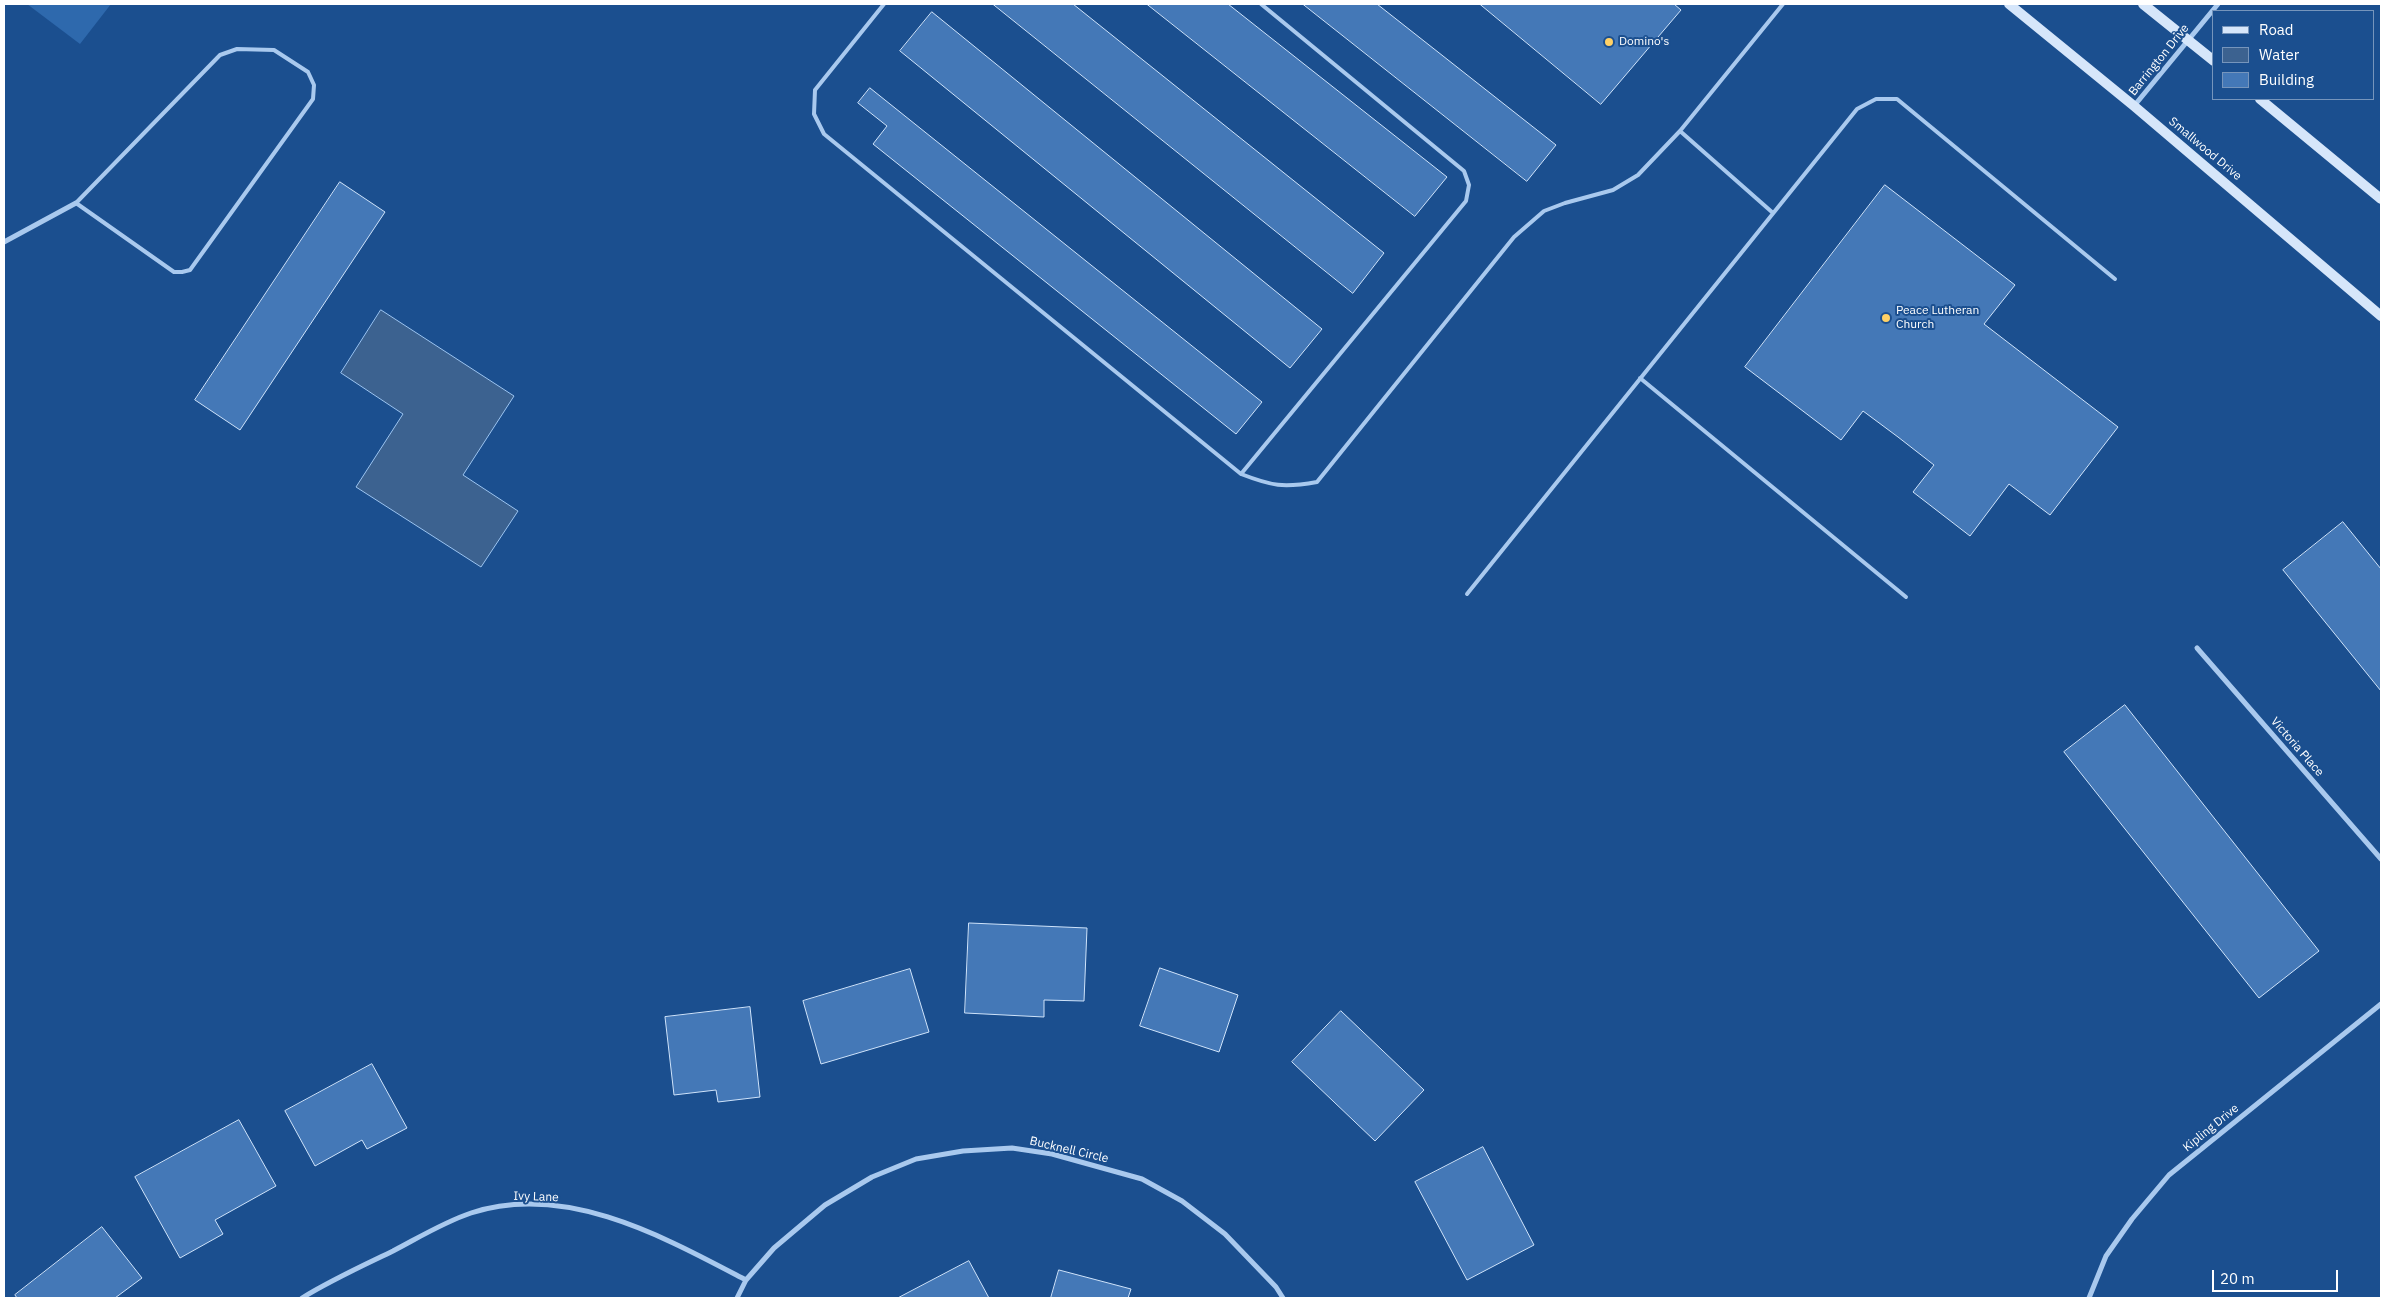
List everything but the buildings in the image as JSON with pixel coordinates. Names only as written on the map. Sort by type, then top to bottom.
[{"type":"main road","name":"Smallwood Drive","points":[[2009,4],[2134,106],[2381,316]]},
{"type":"main road","points":[[2143,4],[2212,59]]},
{"type":"main road","points":[[2261,100],[2381,199]]},
{"type":"street","name":"Barrington Drive","points":[[2134,106],[2212,11]]},
{"type":"street","points":[[4,242],[76,203]]},
{"type":"street","name":"Victoria Place","points":[[2197,648],[2381,859]]},
{"type":"street","name":"Kipling Drive","points":[[2089,1298],[2106,1256],[2132,1219],[2169,1175],[2381,1004]]},
{"type":"street","name":"Bucknell Circle","points":[[737,1298],[746,1280],[774,1248],[825,1205],[872,1177],[916,1159],[963,1151],[1012,1148],[1052,1154],[1142,1179],[1182,1201],[1225,1234],[1276,1287],[1283,1298]]},
{"type":"street","name":"Ivy Lane","points":[[302,1298],[393,1250],[471,1213],[509,1205],[546,1205],[591,1212],[668,1239],[746,1280]]},
{"type":"lane","points":[[884,4],[815,90],[814,114],[824,134],[1241,474],[1263,482],[1289,487],[1317,482],[1514,236],[1544,211],[1565,203],[1613,190],[1638,175],[1680,131],[1781,6],[1775,4]]},
{"type":"lane","points":[[1241,474],[1466,201],[1469,184],[1464,171],[1261,4]]},
{"type":"lane","points":[[237,49],[274,50],[308,72],[314,85],[313,99],[190,270],[174,272],[76,203],[220,55],[237,49]]},
{"type":"lane","points":[[1467,594],[1856,109],[1876,99],[1897,100],[2115,279]]},
{"type":"lane","points":[[1680,131],[1773,213]]},
{"type":"lane","points":[[1640,378],[1906,597]]},
{"type":"shaded area","points":[[27,4],[111,4],[80,44]]},
{"type":"water","points":[[381,310],[514,396],[463,475],[518,511],[481,567],[356,487],[403,414],[341,373]]},
{"type":"place","name":"Domino's","points":[[1609,42]]},
{"type":"place","name":"Peace Lutheran Church","points":[[1886,318]]}]
